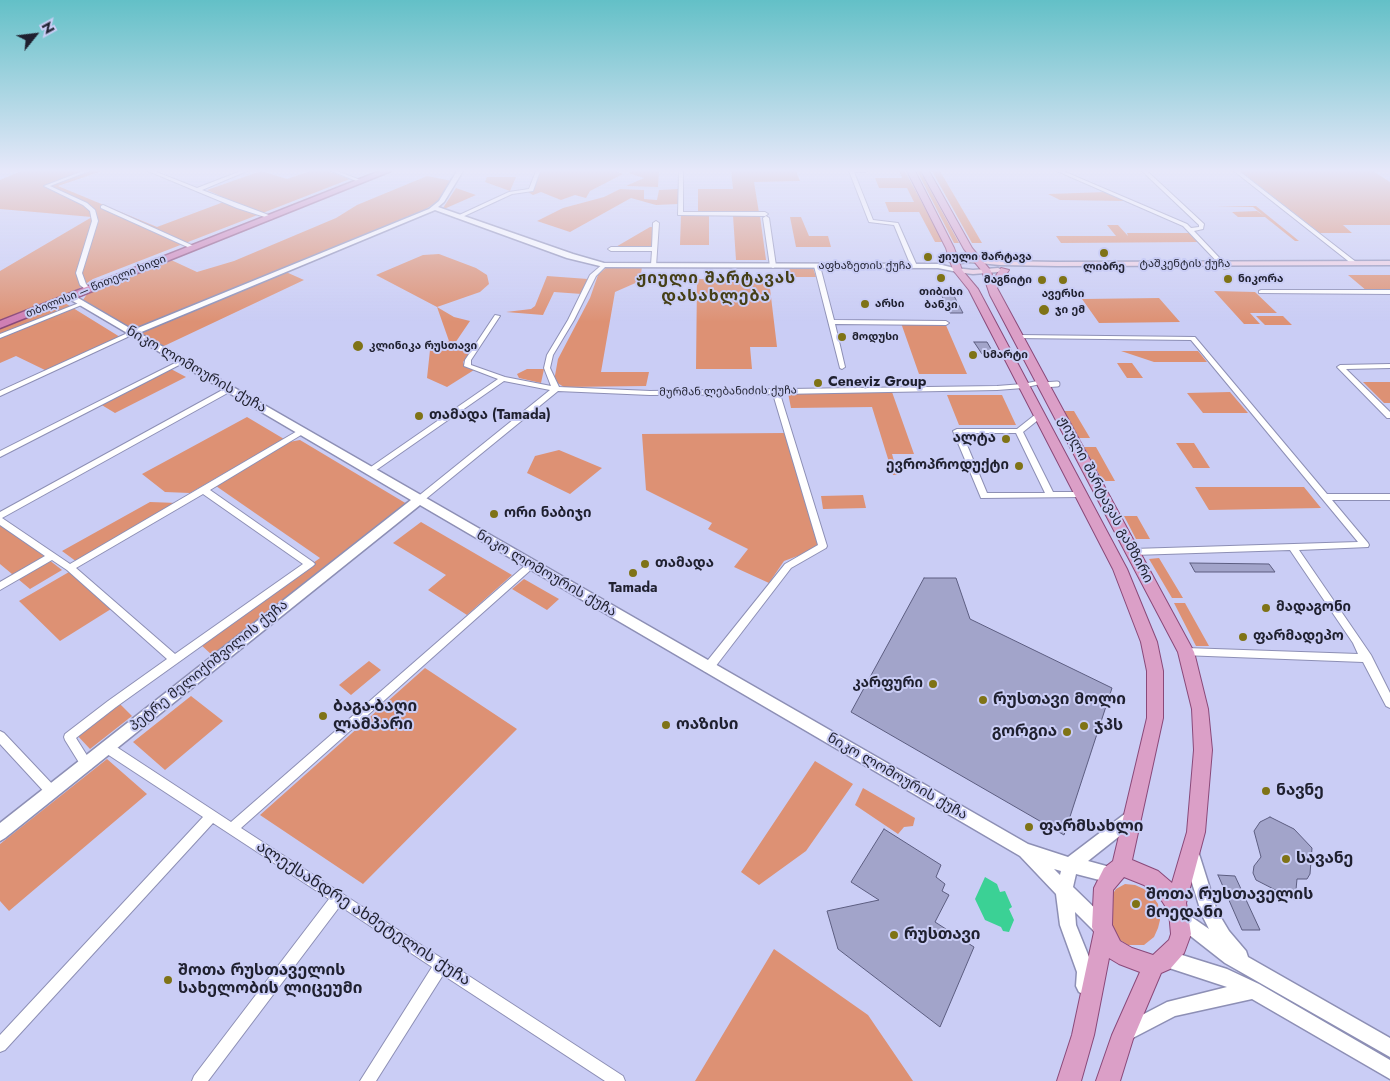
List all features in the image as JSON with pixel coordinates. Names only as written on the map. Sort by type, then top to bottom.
[{"type":"highway","name":"თბილისი — წითელი ხიდი","points":[[0,325],[260,221]]},
{"type":"main road","name":"ჟიული შარტავას გამზირი","points":[[936,221],[953,255],[956,266],[973,289],[1120,569],[1149,642],[1155,671],[1155,718],[1131,818]]},
{"type":"main road","name":"ჟიული შარტავას გამზირი","points":[[953,221],[968,249],[980,261],[986,271],[992,288],[1186,652],[1200,709],[1203,750],[1198,816],[1191,854]]},
{"type":"main road","name":"ტაშკენტის ქუჩა","points":[[956,266],[980,261],[1390,268]]},
{"type":"main road","name":"ტაშკენტის ქუჩა","points":[[956,266],[986,271],[1390,263]]},
{"type":"main road","points":[[992,288],[1004,270]]},
{"type":"main road","points":[[1069,1081],[1083,1035],[1103,930],[1102,898],[1116,871],[1131,818]]},
{"type":"main road","points":[[1108,1081],[1123,1035],[1160,962],[1177,946],[1181,934],[1178,911],[1191,854]]},
{"type":"main road","points":[[1116,871],[1131,869],[1151,878],[1165,890],[1178,911]]},
{"type":"main road","points":[[1103,930],[1113,948],[1126,957],[1160,962]]},
{"type":"street","points":[[89,290],[78,273],[95,221]]},
{"type":"street","points":[[135,221],[194,248]]},
{"type":"street","points":[[0,394],[132,333],[402,221]]},
{"type":"street","name":"აფხაზეთის ქუჩა","points":[[473,221],[570,256],[604,265],[956,266]]},
{"type":"street","points":[[767,221],[773,266]]},
{"type":"street","points":[[875,221],[896,224],[914,266]]},
{"type":"street","points":[[1177,221],[1191,230],[1225,266]]},
{"type":"street","points":[[1191,230],[1201,228],[1202,224],[1199,221]]},
{"type":"street","points":[[1301,221],[1354,263]]},
{"type":"street","points":[[654,265],[656,223]]},
{"type":"street","points":[[611,249],[654,249]]},
{"type":"street","points":[[419,500],[556,389],[548,368],[550,355],[571,320],[593,275],[604,265]]},
{"type":"street","points":[[817,266],[842,367]]},
{"type":"street","points":[[1261,292],[1390,292]]},
{"type":"street","name":"ნიკო ლომოურის ქუჩა","points":[[70,297],[1023,850],[1070,865]]},
{"type":"street","points":[[0,336],[81,304]]},
{"type":"street","name":"მურმან ლებანიძის ქუჩა","points":[[497,316],[466,364],[469,368],[503,379],[556,389],[650,393],[776,392],[1023,386],[1043,383]]},
{"type":"street","points":[[831,322],[946,323]]},
{"type":"street","points":[[1018,337],[1193,338],[1365,545],[1133,552]]},
{"type":"street","points":[[0,454],[181,362]]},
{"type":"street","points":[[1390,366],[1340,367],[1390,416]]},
{"type":"street","points":[[369,471],[503,379]]},
{"type":"street","points":[[1043,383],[1057,384]]},
{"type":"street","points":[[0,516],[229,390]]},
{"type":"street","points":[[708,668],[788,566],[824,546],[776,392]]},
{"type":"street","points":[[1039,416],[1019,431],[957,431],[984,496],[1080,495]]},
{"type":"street","points":[[1019,431],[1050,495]]},
{"type":"street","points":[[70,568],[302,432]]},
{"type":"street","points":[[87,764],[69,737],[310,564],[204,490]]},
{"type":"street","points":[[1325,498],[1390,497]]},
{"type":"street","name":"პეტრე მელიქიშვილის ქუჩა","points":[[0,833],[289,601],[419,500]]},
{"type":"street","points":[[0,521],[70,568],[175,660]]},
{"type":"street","points":[[1292,547],[1367,658],[1390,703]]},
{"type":"street","points":[[0,586],[52,556]]},
{"type":"street","points":[[232,829],[532,565]]},
{"type":"street","points":[[1186,652],[1367,658]]},
{"type":"street","points":[[0,736],[52,792]]},
{"type":"street","name":"ალექსანდრე ახმეტელის ქუჩა","points":[[108,748],[618,1081]]},
{"type":"street","points":[[0,1045],[212,816]]},
{"type":"street","points":[[1083,1035],[1086,972],[1068,925],[1064,891],[1070,865],[1131,818]]},
{"type":"street","name":"ნიკო ლომოურის ქუჩა","points":[[1023,850],[1064,891]]},
{"type":"street","points":[[1191,854],[1210,915],[1254,981]]},
{"type":"street","points":[[1070,865],[1116,871]]},
{"type":"street","points":[[1064,891],[1103,930]]},
{"type":"street","points":[[199,1081],[338,898]]},
{"type":"street","points":[[1178,911],[1231,957],[1254,981],[1390,1070]]},
{"type":"street","points":[[1160,962],[1227,978],[1254,981],[1390,1048]]},
{"type":"street","points":[[367,1081],[441,966]]},
{"type":"street","points":[[1123,1035],[1173,1008],[1254,981]]},
{"type":"shaded area","points":[[84,221],[144,221],[157,227],[172,221],[241,221],[93,279],[72,293],[0,321],[0,271]]},
{"type":"shaded area","points":[[328,221],[396,221],[133,329],[83,300],[89,291],[169,259],[197,272],[234,261]]},
{"type":"shaded area","points":[[538,221],[589,221],[570,232]]},
{"type":"shaded area","points":[[681,221],[709,221],[709,245],[680,245]]},
{"type":"shaded area","points":[[733,221],[761,221],[766,260],[736,260]]},
{"type":"shaded area","points":[[791,221],[803,221],[809,236],[828,236],[831,247],[796,247]]},
{"type":"shaded area","points":[[924,221],[932,221],[943,242],[935,242]]},
{"type":"shaded area","points":[[943,221],[947,221],[959,243],[954,243]]},
{"type":"shaded area","points":[[960,221],[969,221],[982,243],[972,243]]},
{"type":"shaded area","points":[[1271,221],[1275,221],[1299,241],[1295,241]]},
{"type":"shaded area","points":[[1305,221],[1390,221],[1390,225],[1343,225],[1352,233],[1320,233]]},
{"type":"shaded area","points":[[1107,225],[1118,225],[1128,236],[1127,233],[1193,233],[1202,242],[1061,243],[1056,236],[1116,236]]},
{"type":"shaded area","points":[[650,227],[654,227],[653,248],[614,248]]},
{"type":"shaded area","points":[[439,254],[476,268],[487,275],[489,284],[480,292],[437,307],[376,275],[423,255]]},
{"type":"shaded area","points":[[607,267],[642,267],[640,281],[615,292],[601,372],[649,372],[646,386],[564,387],[554,381],[558,359],[590,298],[598,275]]},
{"type":"shaded area","points":[[785,268],[813,268],[816,277],[787,277]]},
{"type":"shaded area","points":[[286,272],[304,280],[164,346],[140,333]]},
{"type":"shaded area","points":[[1348,275],[1390,275],[1390,291],[1367,291]]},
{"type":"shaded area","points":[[547,276],[588,279],[582,294],[554,292],[543,315],[506,312],[531,309],[535,306]]},
{"type":"shaded area","points":[[697,279],[769,280],[777,347],[750,347],[752,369],[696,369]]},
{"type":"shaded area","points":[[1214,291],[1255,292],[1277,313],[1250,313],[1260,324],[1244,324]]},
{"type":"shaded area","points":[[1159,298],[1180,322],[1099,323],[1082,299]]},
{"type":"shaded area","points":[[65,303],[120,337],[47,371],[16,356],[0,363],[0,329]]},
{"type":"shaded area","points":[[437,307],[454,317],[470,321],[453,346],[474,349],[463,362],[464,365],[474,370],[447,387],[427,378],[430,350],[449,341]]},
{"type":"shaded area","points":[[1256,316],[1283,316],[1292,325],[1265,325]]},
{"type":"shaded area","points":[[901,323],[945,323],[967,374],[919,374]]},
{"type":"shaded area","points":[[1121,351],[1198,351],[1207,362],[1154,362]]},
{"type":"shaded area","points":[[1117,363],[1132,363],[1143,378],[1127,378]]},
{"type":"shaded area","points":[[171,369],[186,377],[115,413],[100,404]]},
{"type":"shaded area","points":[[527,369],[544,369],[541,383],[519,378],[517,374]]},
{"type":"shaded area","points":[[1363,382],[1390,382],[1390,403],[1384,403]]},
{"type":"shaded area","points":[[892,392],[914,454],[892,454],[898,475],[893,475],[872,407],[791,408],[788,393]]},
{"type":"shaded area","points":[[1230,392],[1248,413],[1203,413],[1187,393]]},
{"type":"shaded area","points":[[947,395],[1002,395],[1016,425],[959,425]]},
{"type":"shaded area","points":[[1063,411],[1074,411],[1090,438],[1078,438]]},
{"type":"shaded area","points":[[247,417],[284,439],[190,493],[165,492],[142,474]]},
{"type":"shaded area","points":[[785,433],[819,545],[803,554],[784,561],[769,583],[734,567],[748,549],[708,529],[712,523],[646,490],[642,434]]},
{"type":"shaded area","points":[[300,440],[407,504],[212,655],[200,644],[320,558],[216,486],[289,442]]},
{"type":"shaded area","points":[[1176,443],[1194,443],[1210,468],[1193,468]]},
{"type":"shaded area","points":[[1084,447],[1096,447],[1115,481],[1103,481]]},
{"type":"shaded area","points":[[559,450],[602,468],[570,494],[527,473],[535,456]]},
{"type":"shaded area","points":[[1195,487],[1304,487],[1321,508],[1209,510]]},
{"type":"shaded area","points":[[863,495],[866,508],[823,509],[821,496]]},
{"type":"shaded area","points":[[150,502],[177,503],[77,562],[62,551]]},
{"type":"shaded area","points":[[1124,516],[1137,516],[1150,539],[1136,539]]},
{"type":"shaded area","points":[[0,522],[62,570],[30,589],[0,564]]},
{"type":"shaded area","points":[[421,522],[512,575],[467,615],[428,590],[446,575],[393,543]]},
{"type":"shaded area","points":[[1159,558],[1183,598],[1172,598],[1149,559]]},
{"type":"shaded area","points":[[69,572],[111,609],[60,641],[19,601]]},
{"type":"shaded area","points":[[524,579],[559,599],[547,610],[512,589]]},
{"type":"shaded area","points":[[1174,603],[1185,603],[1209,646],[1196,646]]},
{"type":"shaded area","points":[[369,661],[381,670],[351,695],[339,685]]},
{"type":"shaded area","points":[[425,668],[517,729],[363,884],[260,815]]},
{"type":"shaded area","points":[[191,696],[223,721],[165,770],[133,742]]},
{"type":"shaded area","points":[[117,701],[132,716],[90,749],[75,733]]},
{"type":"shaded area","points":[[107,759],[147,794],[9,911],[0,901],[0,844]]},
{"type":"shaded area","points":[[815,761],[853,784],[806,851],[759,885],[741,872]]},
{"type":"shaded area","points":[[863,788],[915,818],[913,826],[904,827],[898,834],[855,805]]},
{"type":"shaded area","points":[[985,877],[997,884],[1000,892],[1005,891],[1012,907],[1009,909],[1014,920],[1009,932],[1003,931],[1001,927],[985,920],[975,899]]},
{"type":"shaded area","points":[[1125,884],[1135,885],[1144,889],[1151,894],[1158,904],[1160,920],[1158,928],[1154,937],[1144,945],[1128,945],[1120,940],[1109,921],[1110,898],[1116,889]]},
{"type":"shaded area","points":[[774,949],[868,1015],[913,1081],[695,1081]]},
{"type":"building","points":[[940,292],[952,292],[963,313],[950,313]]},
{"type":"building","points":[[974,342],[987,342],[994,354],[982,354]]},
{"type":"building","name":"მადაგონი","points":[[1190,563],[1269,564],[1275,572],[1195,572]]},
{"type":"building","name":"რუსთავი მოლი","points":[[924,578],[956,578],[970,619],[1112,688],[1064,835],[851,712]]},
{"type":"building","name":"სავანე","points":[[1270,817],[1294,829],[1312,848],[1310,874],[1307,879],[1297,879],[1295,900],[1256,880],[1253,873],[1254,866],[1261,857],[1254,831],[1260,822]]},
{"type":"building","name":"რუსთავი","points":[[884,829],[941,865],[936,877],[945,884],[942,891],[949,895],[935,922],[974,947],[940,1027],[838,949],[827,911],[879,900],[851,882]]},
{"type":"building","points":[[1218,875],[1235,876],[1260,930],[1242,930]]},
{"type":"place","name":"ლიბრე","points":[[1104,253]]},
{"type":"place","name":"ჟიული შარტავა","points":[[928,257]]},
{"type":"place","name":"თიბისი ბანკი","points":[[941,278]]},
{"type":"place","name":"ნიკორა","points":[[1228,279]]},
{"type":"place","name":"მაგნიტი","points":[[1042,280]]},
{"type":"place","name":"ავერსი","points":[[1063,280]]},
{"type":"place","name":"არსი","points":[[865,304]]},
{"type":"place","name":"ჯი ემ","points":[[1044,310]]},
{"type":"place","name":"მოდუსი","points":[[842,337]]},
{"type":"place","name":"კლინიკა რუსთავი","points":[[358,346]]},
{"type":"place","name":"სმარტი","points":[[973,355]]},
{"type":"place","name":"Ceneviz Group","points":[[818,383]]},
{"type":"place","name":"თამადა (Tamada)","points":[[419,416]]},
{"type":"place","name":"ალტა","points":[[1006,439]]},
{"type":"place","name":"ევროპროდუქტი","points":[[1019,466]]},
{"type":"place","name":"ორი ნაბიჯი","points":[[494,514]]},
{"type":"place","name":"თამადა","points":[[645,564]]},
{"type":"place","name":"Tamada","points":[[633,573]]},
{"type":"place","name":"მადაგონი","points":[[1266,608]]},
{"type":"place","name":"ფარმადეპო","points":[[1243,637]]},
{"type":"place","name":"კარფური","points":[[933,684]]},
{"type":"place","name":"რუსთავი მოლი","points":[[983,700]]},
{"type":"place","name":"ბაგა-ბაღი ლამპარი","points":[[323,716]]},
{"type":"place","name":"ოაზისი","points":[[666,725]]},
{"type":"place","name":"ჯპს","points":[[1084,726]]},
{"type":"place","name":"გორგია","points":[[1067,732]]},
{"type":"place","name":"ნავნე","points":[[1266,791]]},
{"type":"place","name":"ფარმსახლი","points":[[1029,827]]},
{"type":"place","name":"სავანე","points":[[1286,859]]},
{"type":"place","name":"შოთა რუსთაველის მოედანი","points":[[1136,904]]},
{"type":"place","name":"რუსთავი","points":[[894,935]]},
{"type":"place","name":"შოთა რუსთაველის სახელობის ლიცეუმი","points":[[168,980]]},
{"type":"district","name":"ჟიული შარტავას დასახლება","points":[[716,288]]}]
